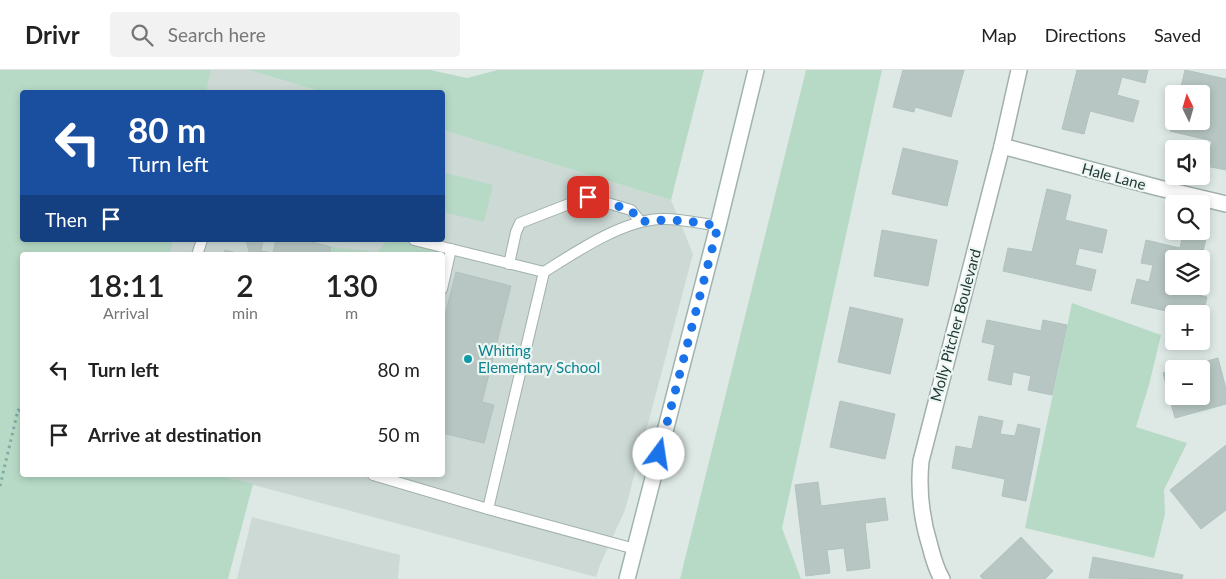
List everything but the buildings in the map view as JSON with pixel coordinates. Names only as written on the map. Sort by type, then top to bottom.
[{"type":"street","points":[[627,579],[756,70]]},
{"type":"street","name":"Molly Pitcher Boulevard","points":[[942,579],[937,570],[922,522],[919,483],[921,461],[1002,146],[1019,70]]},
{"type":"street","name":"Hale Lane","points":[[1002,146],[1226,204]]},
{"type":"lane","points":[[509,264],[516,232],[520,223],[588,197],[631,210],[640,222]]},
{"type":"lane","points":[[488,510],[544,272],[590,243],[640,222],[680,219],[718,226]]},
{"type":"lane","points":[[422,242],[544,272]]},
{"type":"lane","points":[[445,276],[451,249]]},
{"type":"lane","points":[[380,477],[488,510],[635,549]]},
{"type":"path","points":[[0,486],[18,410],[20,410]]},
{"type":"shaded area","points":[[0,70],[249,70],[315,90],[20,90],[20,238]]},
{"type":"shaded area","points":[[445,131],[671,200],[693,254],[625,510],[596,577],[224,477],[445,477],[445,252],[22,252],[20,242],[445,242]]},
{"type":"shaded area","points":[[252,517],[400,555],[398,579],[237,579]]},
{"type":"green space","points":[[0,70],[211,70],[206,90],[20,90],[20,242],[172,242],[170,252],[20,252],[20,477],[224,477],[253,484],[228,579],[0,579]]},
{"type":"green space","points":[[249,70],[430,70],[467,78],[498,70],[704,70],[671,200],[445,131],[445,90],[315,90]]},
{"type":"green space","points":[[806,70],[882,70],[782,528],[801,579],[680,579]]},
{"type":"green space","points":[[445,173],[493,185],[484,222],[445,212]]},
{"type":"green space","points":[[386,242],[422,242],[442,247],[440,252],[377,252]]},
{"type":"green space","points":[[331,247],[370,252],[330,252]]},
{"type":"green space","points":[[1072,303],[1161,335],[1149,385],[1136,427],[1187,443],[1164,490],[1165,514],[1154,558],[1025,528]]},
{"type":"place","name":"Whiting Elementary School","points":[[468,359]]},
{"type":"route","points":[[588,197],[631,210],[640,222],[680,219],[718,226],[659,454]]}]
